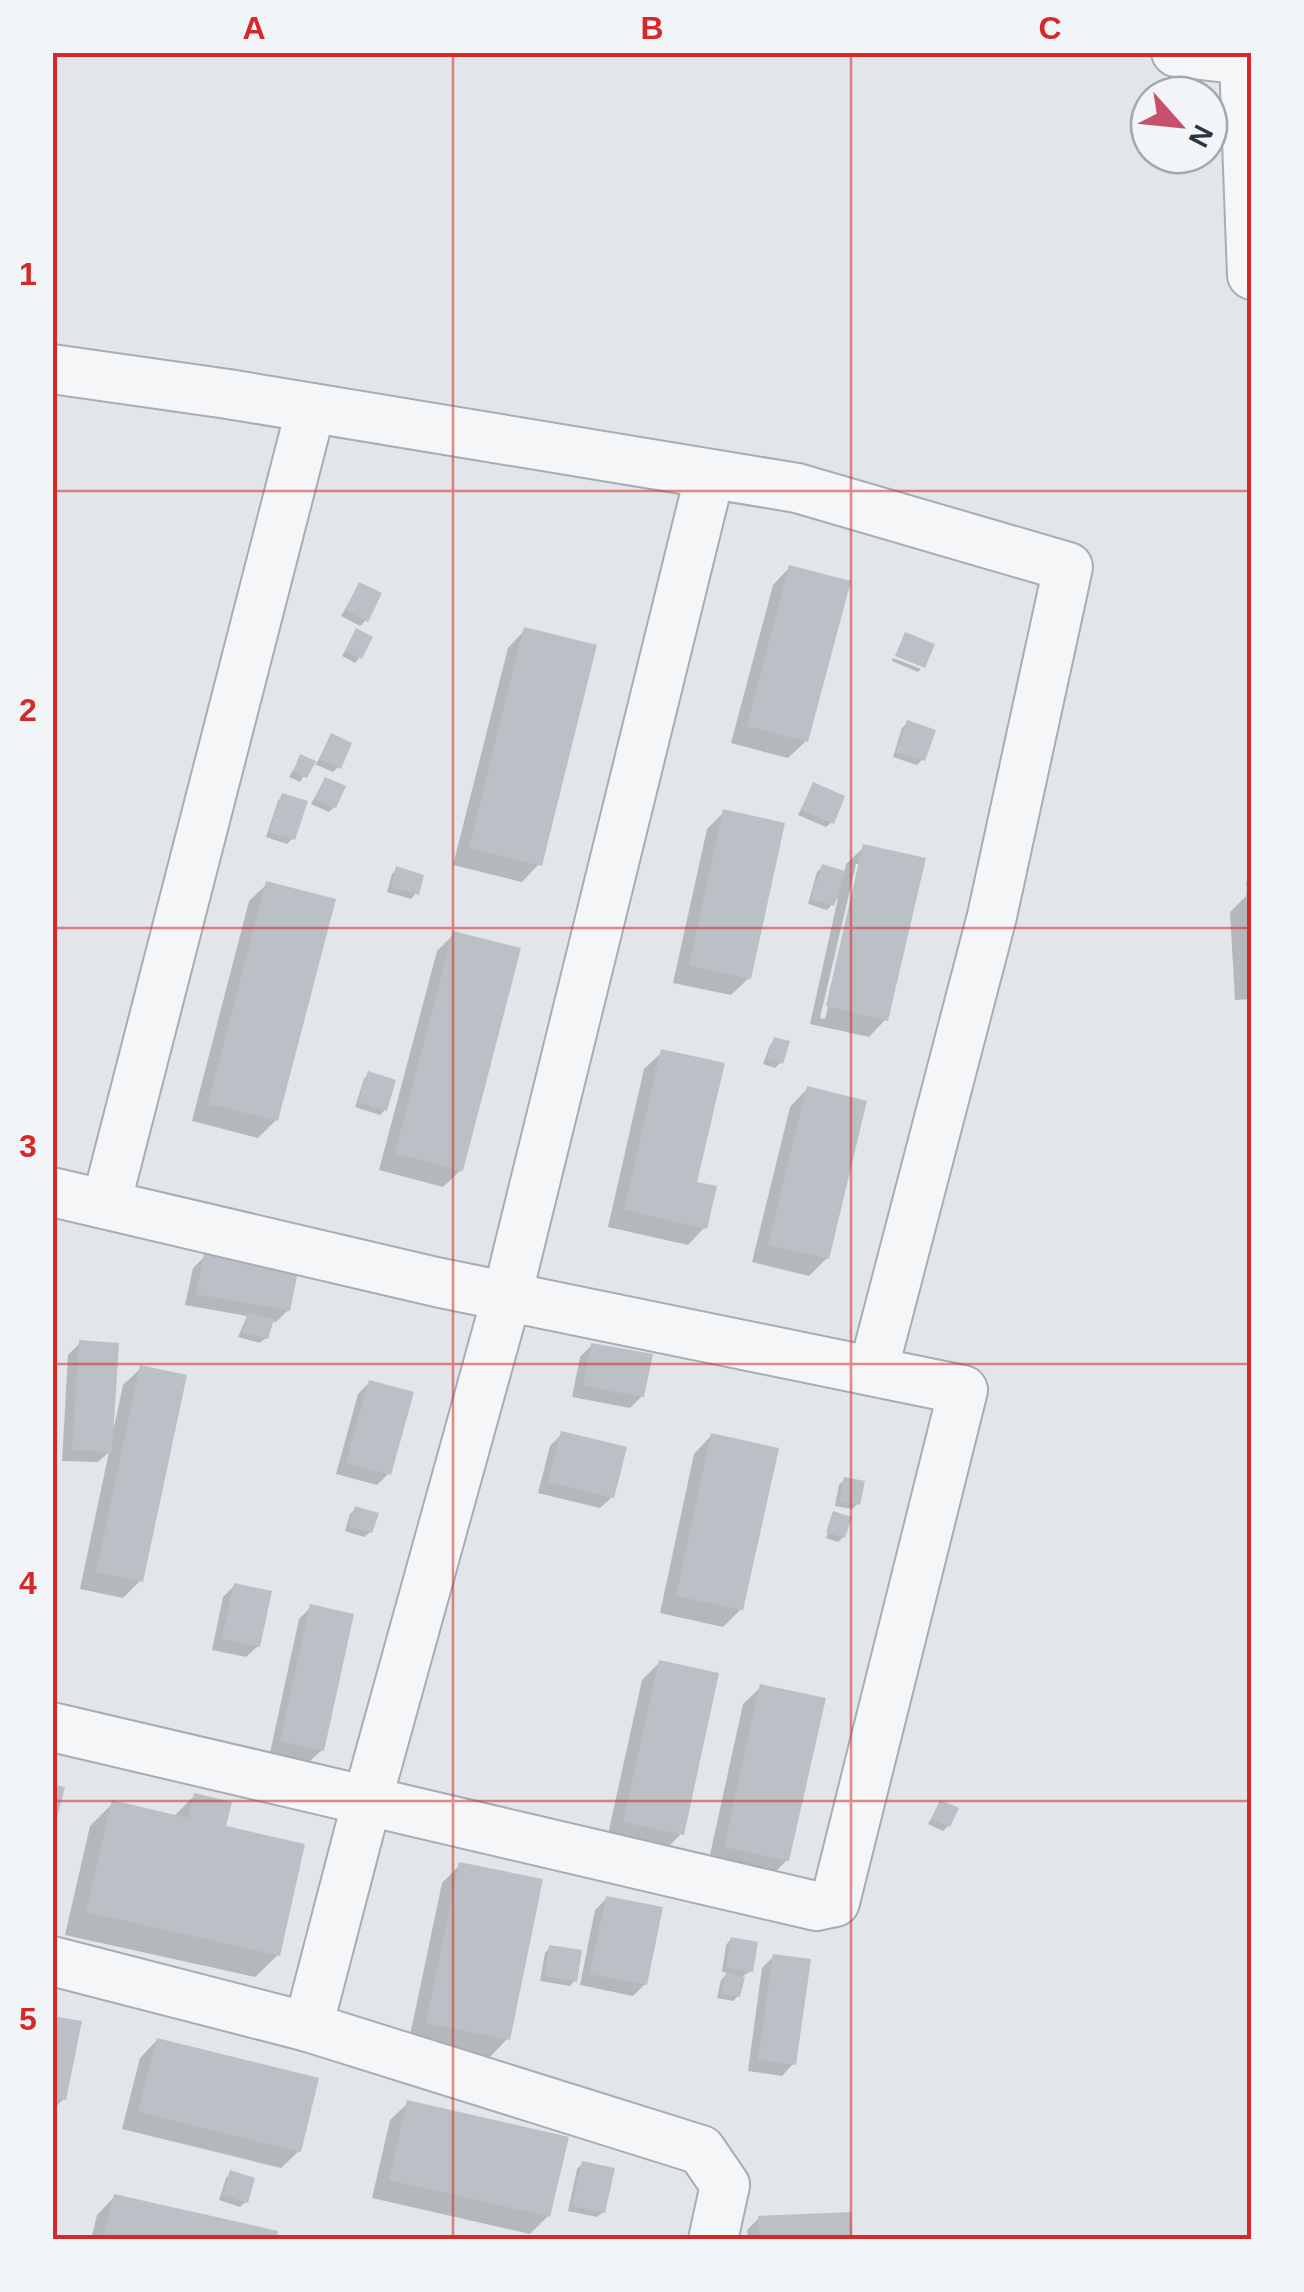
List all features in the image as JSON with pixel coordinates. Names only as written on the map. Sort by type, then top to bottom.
[{"type":"street","points":[[1176,52],[1248,61],[1252,275]]},
{"type":"street","points":[[52,369],[797,488],[1068,567],[992,916],[873,1372]]},
{"type":"street","points":[[106,1204],[311,408]]},
{"type":"street","points":[[308,2028],[507,1296],[710,474]]},
{"type":"street","points":[[52,1192],[507,1296],[963,1390],[835,1902],[816,1906],[52,1728]]},
{"type":"street","points":[[52,1960],[308,2028],[701,2150],[724,2185],[713,2240]]},
{"type":"building","points":[[789,565],[851,581],[808,742],[747,726]]},
{"type":"building","points":[[359,582],[382,593],[368,622],[345,610]]},
{"type":"building","points":[[524,627],[597,645],[542,866],[469,848]]},
{"type":"building","points":[[356,628],[373,637],[362,659],[345,651]]},
{"type":"building","points":[[905,632],[935,644],[925,668],[895,656]]},
{"type":"building","points":[[907,720],[936,730],[925,761],[896,752]]},
{"type":"building","points":[[331,733],[352,743],[341,769],[319,759]]},
{"type":"building","points":[[300,754],[316,761],[307,778],[293,772]]},
{"type":"building","points":[[325,777],[346,786],[336,808],[314,799]]},
{"type":"building","points":[[813,782],[845,796],[834,824],[801,810]]},
{"type":"building","points":[[282,793],[308,801],[295,840],[269,832]]},
{"type":"building","points":[[723,809],[785,823],[751,979],[689,966]]},
{"type":"building","points":[[863,844],[926,858],[888,1021],[826,1006]]},
{"type":"building","points":[[822,864],[845,871],[834,906],[811,899]]},
{"type":"building","points":[[396,866],[424,875],[419,895],[391,887]]},
{"type":"building","points":[[266,881],[336,899],[278,1121],[208,1104]]},
{"type":"building","points":[[1252,891],[1252,926],[1249,926],[1246,892]]},
{"type":"building","points":[[453,931],[521,948],[463,1171],[395,1153]]},
{"type":"building","points":[[774,1037],[790,1041],[783,1064],[767,1059]]},
{"type":"building","points":[[661,1049],[725,1063],[697,1182],[717,1186],[707,1229],[624,1210]]},
{"type":"building","points":[[368,1071],[396,1080],[387,1111],[358,1102]]},
{"type":"building","points":[[807,1086],[867,1101],[829,1259],[768,1245]]},
{"type":"building","points":[[204,1253],[298,1271],[290,1311],[196,1294]]},
{"type":"building","points":[[248,1312],[274,1319],[268,1339],[242,1332]]},
{"type":"building","points":[[79,1340],[119,1343],[112,1452],[72,1450]]},
{"type":"building","points":[[591,1343],[653,1354],[644,1397],[583,1386]]},
{"type":"building","points":[[140,1365],[187,1375],[143,1582],[96,1572]]},
{"type":"building","points":[[369,1380],[414,1392],[391,1475],[346,1463]]},
{"type":"building","points":[[561,1431],[627,1447],[614,1498],[548,1482]]},
{"type":"building","points":[[711,1433],[779,1448],[743,1610],[676,1596]]},
{"type":"building","points":[[844,1477],[865,1481],[860,1505],[839,1501]]},
{"type":"building","points":[[355,1506],[379,1513],[372,1533],[349,1526]]},
{"type":"building","points":[[833,1511],[852,1517],[845,1538],[826,1532]]},
{"type":"building","points":[[234,1583],[272,1591],[260,1647],[222,1639]]},
{"type":"building","points":[[310,1604],[354,1614],[324,1751],[280,1741]]},
{"type":"building","points":[[659,1660],[719,1673],[684,1835],[623,1822]]},
{"type":"building","points":[[760,1684],[826,1698],[789,1861],[724,1847]]},
{"type":"building","points":[[52,1784],[65,1787],[54,1829],[52,1829]]},
{"type":"building","points":[[194,1793],[232,1802],[226,1826],[305,1844],[280,1956],[86,1912],[112,1800],[188,1818]]},
{"type":"building","points":[[940,1800],[959,1808],[950,1827],[931,1819]]},
{"type":"building","points":[[459,1862],[543,1879],[510,2040],[426,2023]]},
{"type":"building","points":[[606,1896],[663,1907],[647,1985],[590,1974]]},
{"type":"building","points":[[731,1937],[758,1942],[753,1972],[726,1968]]},
{"type":"building","points":[[549,1945],[582,1950],[577,1982],[544,1976]]},
{"type":"building","points":[[773,1954],[811,1959],[796,2065],[758,2060]]},
{"type":"building","points":[[726,1972],[745,1977],[740,1997],[721,1993]]},
{"type":"building","points":[[52,2016],[82,2021],[66,2100],[52,2098]]},
{"type":"building","points":[[157,2038],[319,2078],[301,2152],[138,2112]]},
{"type":"building","points":[[407,2100],[569,2137],[550,2217],[389,2180]]},
{"type":"building","points":[[582,2161],[615,2168],[605,2213],[572,2206]]},
{"type":"building","points":[[230,2170],[255,2178],[248,2203],[223,2195]]},
{"type":"building","points":[[114,2194],[278,2231],[276,2240],[103,2240]]},
{"type":"building","points":[[851,2212],[852,2237],[759,2240],[758,2216]]}]
